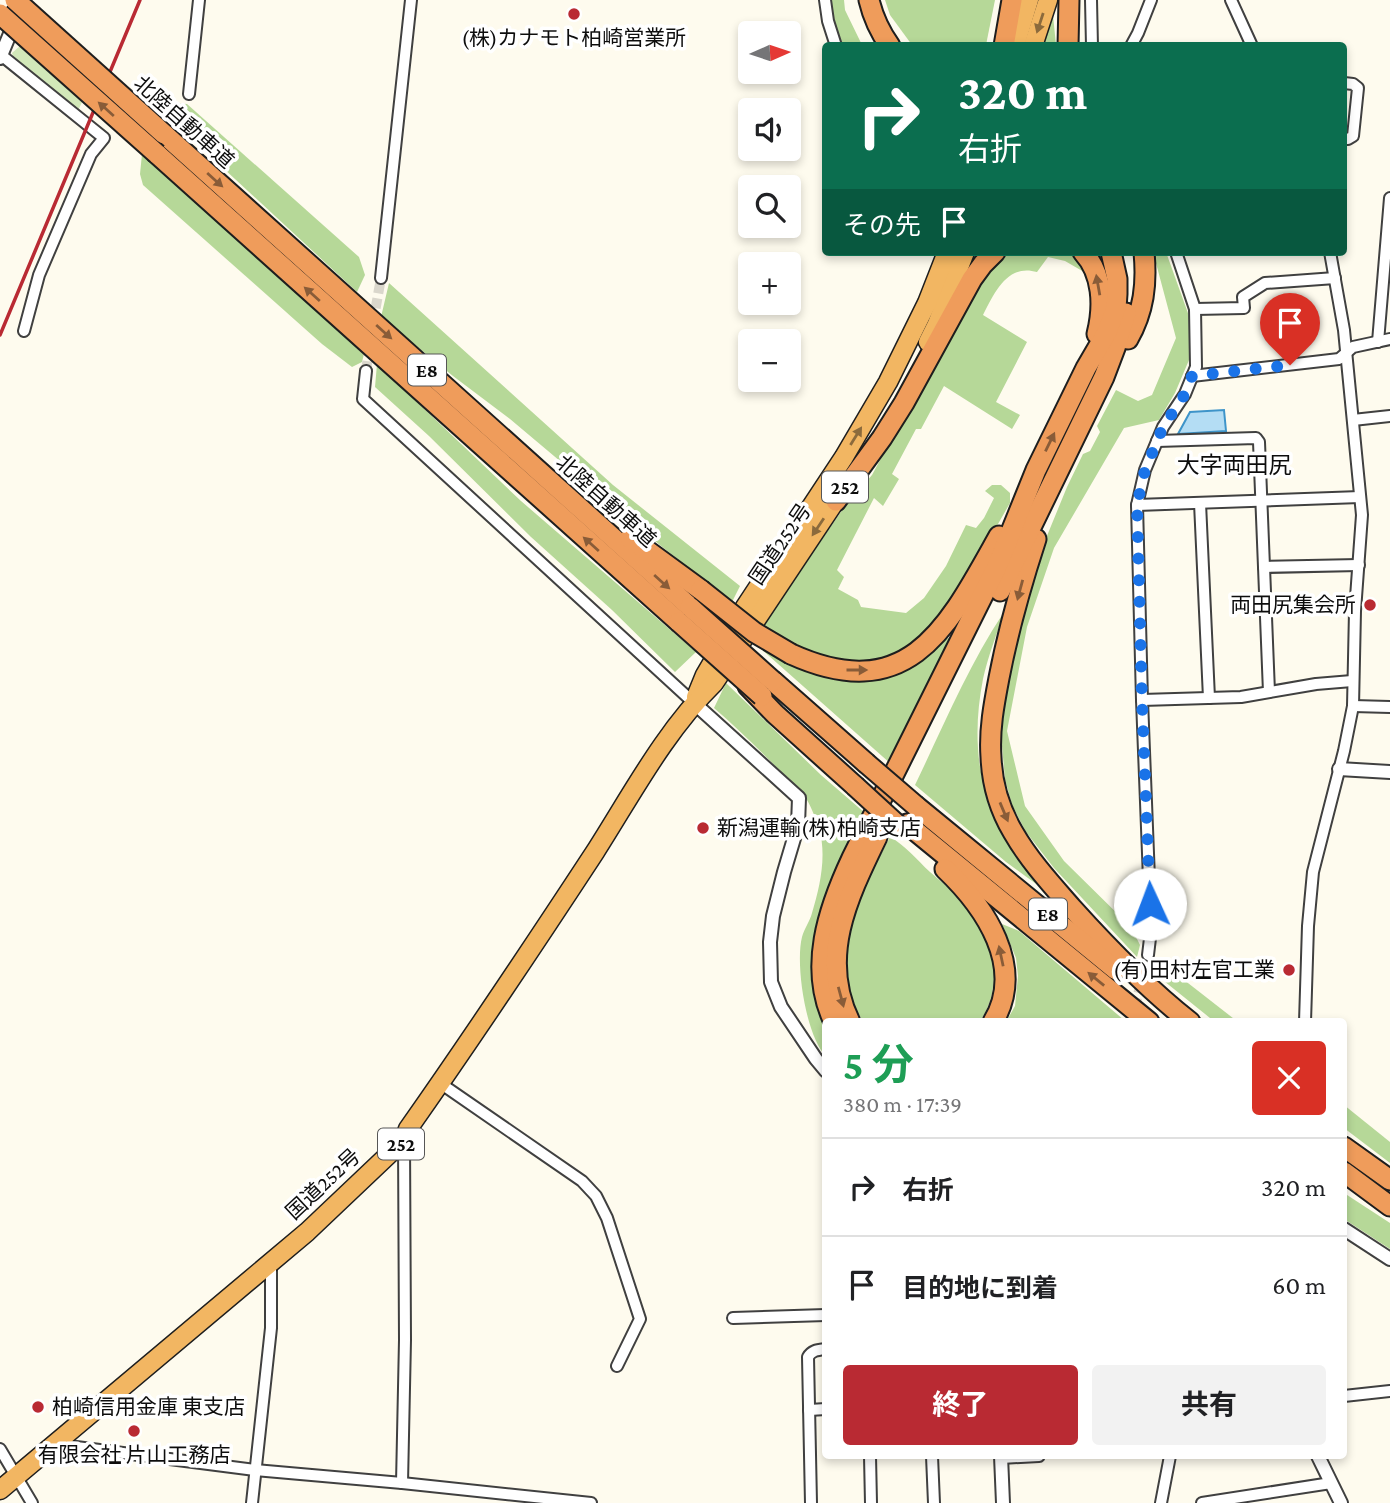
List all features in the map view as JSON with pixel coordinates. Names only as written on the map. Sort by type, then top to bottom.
[{"type":"highway","name":"北陸自動車道","points":[[15,0],[690,606],[765,692],[860,777],[905,827],[1144,1018]]},
{"type":"highway","points":[[857,0],[861,20],[873,42]]},
{"type":"highway","points":[[869,0],[878,28],[887,42]]},
{"type":"highway","points":[[1005,42],[1012,0]]},
{"type":"highway","points":[[1016,42],[1029,0]]},
{"type":"highway","points":[[1034,42],[1048,0]]},
{"type":"highway","points":[[1068,42],[1069,0]]},
{"type":"highway","name":"北陸自動車道","points":[[0,14],[157,154],[690,606],[736,673],[765,692]]},
{"type":"highway","name":"国道252号","points":[[694,703],[705,675],[745,607],[844,457],[888,382],[927,303],[945,256]]},
{"type":"highway","name":"国道252号","points":[[0,1490],[307,1232],[404,1140],[408,1129],[533,947],[646,771],[694,703],[714,683],[878,436],[937,324],[963,256]]},
{"type":"highway","points":[[836,501],[882,438],[972,279],[991,256]]},
{"type":"highway","points":[[1086,256],[1096,271],[1101,316],[1086,368]]},
{"type":"highway","points":[[690,606],[754,632],[791,654],[824,667],[854,671],[885,668],[925,647],[958,606],[1036,470],[1086,368],[1107,332],[1116,308],[1117,279],[1112,256]]},
{"type":"highway","points":[[849,1018],[840,995],[836,963],[840,929],[853,888],[1104,377],[1122,330],[1127,302],[1123,256]]},
{"type":"highway","points":[[1104,377],[1132,331],[1141,310],[1145,281],[1144,256]]},
{"type":"highway","points":[[832,1018],[827,1006],[821,972],[824,937],[834,901],[852,858],[996,569],[1036,470]]},
{"type":"highway","points":[[1055,478],[1021,586],[995,695],[990,740],[997,794],[1013,832],[1063,898],[1105,943],[1186,1018]]},
{"type":"highway","name":"北陸自動車道","points":[[860,777],[916,806],[1174,1018]]},
{"type":"highway","points":[[905,827],[975,901],[998,939],[1004,986],[1002,1001],[995,1018]]},
{"type":"highway","points":[[1348,1149],[1390,1180]]},
{"type":"highway","points":[[1347,1174],[1390,1207]]},
{"type":"highway","points":[[1347,1181],[1390,1207]]},
{"type":"street","points":[[24,0],[0,56],[104,138],[91,154],[39,275],[24,331]]},
{"type":"street","points":[[189,94],[199,0]]},
{"type":"street","points":[[381,278],[411,0]]},
{"type":"street","points":[[825,0],[835,42]]},
{"type":"street","points":[[1091,0],[1091,42]]},
{"type":"street","points":[[1133,42],[1151,0]]},
{"type":"street","points":[[1231,0],[1250,42]]},
{"type":"street","points":[[1347,83],[1357,88],[1353,135],[1347,139]]},
{"type":"street","points":[[1378,342],[1390,198]]},
{"type":"street","points":[[1148,955],[1151,930],[1137,505],[1145,470],[1157,441],[1185,394],[1196,367],[1195,309],[1177,256]]},
{"type":"street","points":[[1305,1018],[1313,872],[1353,706],[1355,611],[1362,516],[1346,352],[1331,256]]},
{"type":"street","points":[[1195,309],[1244,307],[1243,297],[1265,283],[1335,278]]},
{"type":"street","points":[[1192,376],[1339,359],[1353,346],[1390,339]]},
{"type":"street","points":[[366,371],[363,399],[799,798],[799,825],[773,916],[770,942],[771,982],[781,1007],[822,1066]]},
{"type":"street","points":[[1353,420],[1390,416]]},
{"type":"street","points":[[1157,441],[1256,438],[1259,442],[1269,692]]},
{"type":"street","points":[[1137,505],[1360,497]]},
{"type":"street","points":[[1200,503],[1209,698]]},
{"type":"street","points":[[1264,568],[1359,565]]},
{"type":"street","points":[[1142,700],[1241,697],[1316,684],[1352,681]]},
{"type":"street","points":[[1353,706],[1390,707]]},
{"type":"street","points":[[1339,769],[1390,772]]},
{"type":"street","points":[[440,1083],[582,1181],[596,1196],[611,1228],[640,1319],[617,1366]]},
{"type":"street","points":[[402,1483],[405,1340],[404,1140]]},
{"type":"street","points":[[1347,1230],[1390,1259]]},
{"type":"street","points":[[252,1503],[271,1328],[271,1261]]},
{"type":"street","points":[[733,1318],[822,1315]]},
{"type":"street","points":[[811,1503],[808,1357],[811,1352],[822,1349]]},
{"type":"street","points":[[1347,1396],[1390,1391]]},
{"type":"street","points":[[809,1410],[822,1409]]},
{"type":"street","points":[[53,1444],[255,1470],[591,1503]]},
{"type":"street","points":[[0,1449],[32,1503]]},
{"type":"street","points":[[870,1459],[871,1503]]},
{"type":"street","points":[[932,1459],[934,1503]]},
{"type":"street","points":[[1001,1459],[1003,1503]]},
{"type":"street","points":[[1161,1503],[1169,1459]]},
{"type":"street","points":[[1319,1459],[1341,1503]]},
{"type":"street","points":[[1202,1503],[1331,1483]]},
{"type":"green space","points":[[827,0],[844,0],[845,10],[861,42],[840,42]]},
{"type":"green space","points":[[885,0],[995,0],[987,42],[910,42],[890,15]]},
{"type":"green space","points":[[1053,15],[1056,42],[1043,42],[1050,16]]},
{"type":"green space","points":[[20,46],[83,100],[76,115],[14,60],[12,53]]},
{"type":"green space","points":[[154,104],[187,104],[359,257],[365,275],[357,292]]},
{"type":"green space","points":[[142,154],[364,354],[362,362],[352,367],[322,344],[143,185],[140,174]]},
{"type":"green space","points":[[1003,256],[1073,256],[1080,262],[1084,272],[1065,261],[1048,257],[1037,272],[1017,272],[1003,282],[983,315],[1027,342],[996,402],[1020,415],[1012,429],[944,386],[921,429],[916,429],[892,474],[899,479],[883,506],[874,498],[837,570],[844,577],[838,589],[858,600],[861,607],[906,613],[924,598],[946,566],[966,525],[976,528],[984,518],[994,498],[985,491],[992,485],[1001,485],[1010,493],[1010,503],[958,594],[934,630],[909,649],[883,659],[851,663],[818,655],[778,637],[759,623],[845,506],[872,475],[982,271]]},
{"type":"green space","points":[[1154,256],[1167,256],[1189,316],[1189,360],[1175,393],[1159,420],[1124,428],[1054,548],[1027,627],[1007,731],[1025,806],[1064,861],[1131,927],[1140,945],[1137,957],[1054,868],[1026,832],[1012,805],[1005,779],[1000,724],[1017,634],[1042,548],[1067,487],[1083,454],[1090,451],[1100,432],[1097,426],[1116,390],[1138,401],[1152,395],[1176,338]]},
{"type":"green space","points":[[389,283],[613,485],[740,586],[732,602],[510,419],[381,317]]},
{"type":"green space","points":[[377,364],[521,501],[696,652],[675,672],[375,387]]},
{"type":"green space","points":[[1004,612],[987,662],[980,696],[980,765],[988,799],[1006,837],[1054,897],[1006,862],[915,785],[967,675]]},
{"type":"green space","points":[[949,638],[952,642],[891,764],[760,648],[783,659],[873,677],[890,676],[908,669],[921,661],[940,640]]},
{"type":"green space","points":[[726,683],[821,775],[865,813],[827,1018],[822,1018],[822,1051],[808,1017],[800,964],[802,937],[812,913],[822,871],[819,828],[801,791],[714,708]]},
{"type":"green space","points":[[890,837],[906,848],[977,916],[989,941],[994,969],[991,998],[982,1018],[861,1018],[847,981],[846,960],[854,917]]},
{"type":"green space","points":[[1002,924],[1019,931],[1122,1018],[1008,1018],[1015,1006],[1018,976],[1016,958]]},
{"type":"green space","points":[[1152,967],[1170,969],[1233,1018],[1210,1018],[1159,977]]},
{"type":"green space","points":[[1347,1107],[1390,1142],[1390,1163],[1347,1130]]},
{"type":"green space","points":[[1347,1195],[1390,1223],[1390,1249],[1347,1221]]},
{"type":"water","points":[[1224,410],[1226,431],[1178,434],[1190,412]]},
{"type":"tunnel","points":[[373,323],[381,278]]},
{"type":"tunnel","points":[[366,371],[370,342]]},
{"type":"tunnel","points":[[1132,1018],[1148,955]]},
{"type":"railway","points":[[0,335],[140,0]]},
{"type":"place","name":"(株)カナモト柏崎営業所","points":[[574,14]]},
{"type":"place","name":"両田尻集会所","points":[[1370,605]]},
{"type":"place","name":"新潟運輸(株)柏崎支店","points":[[703,828]]},
{"type":"place","name":"(有)田村左官工業","points":[[1289,970]]},
{"type":"place","name":"柏崎信用金庫 東支店","points":[[38,1407]]},
{"type":"place","name":"有限会社 片山工務店","points":[[134,1431]]},
{"type":"district","name":"大字両田尻","points":[[1234,465]]},
{"type":"route","points":[[1150,904],[1137,505],[1145,470],[1163,427],[1185,394],[1192,376],[1290,365]]}]
